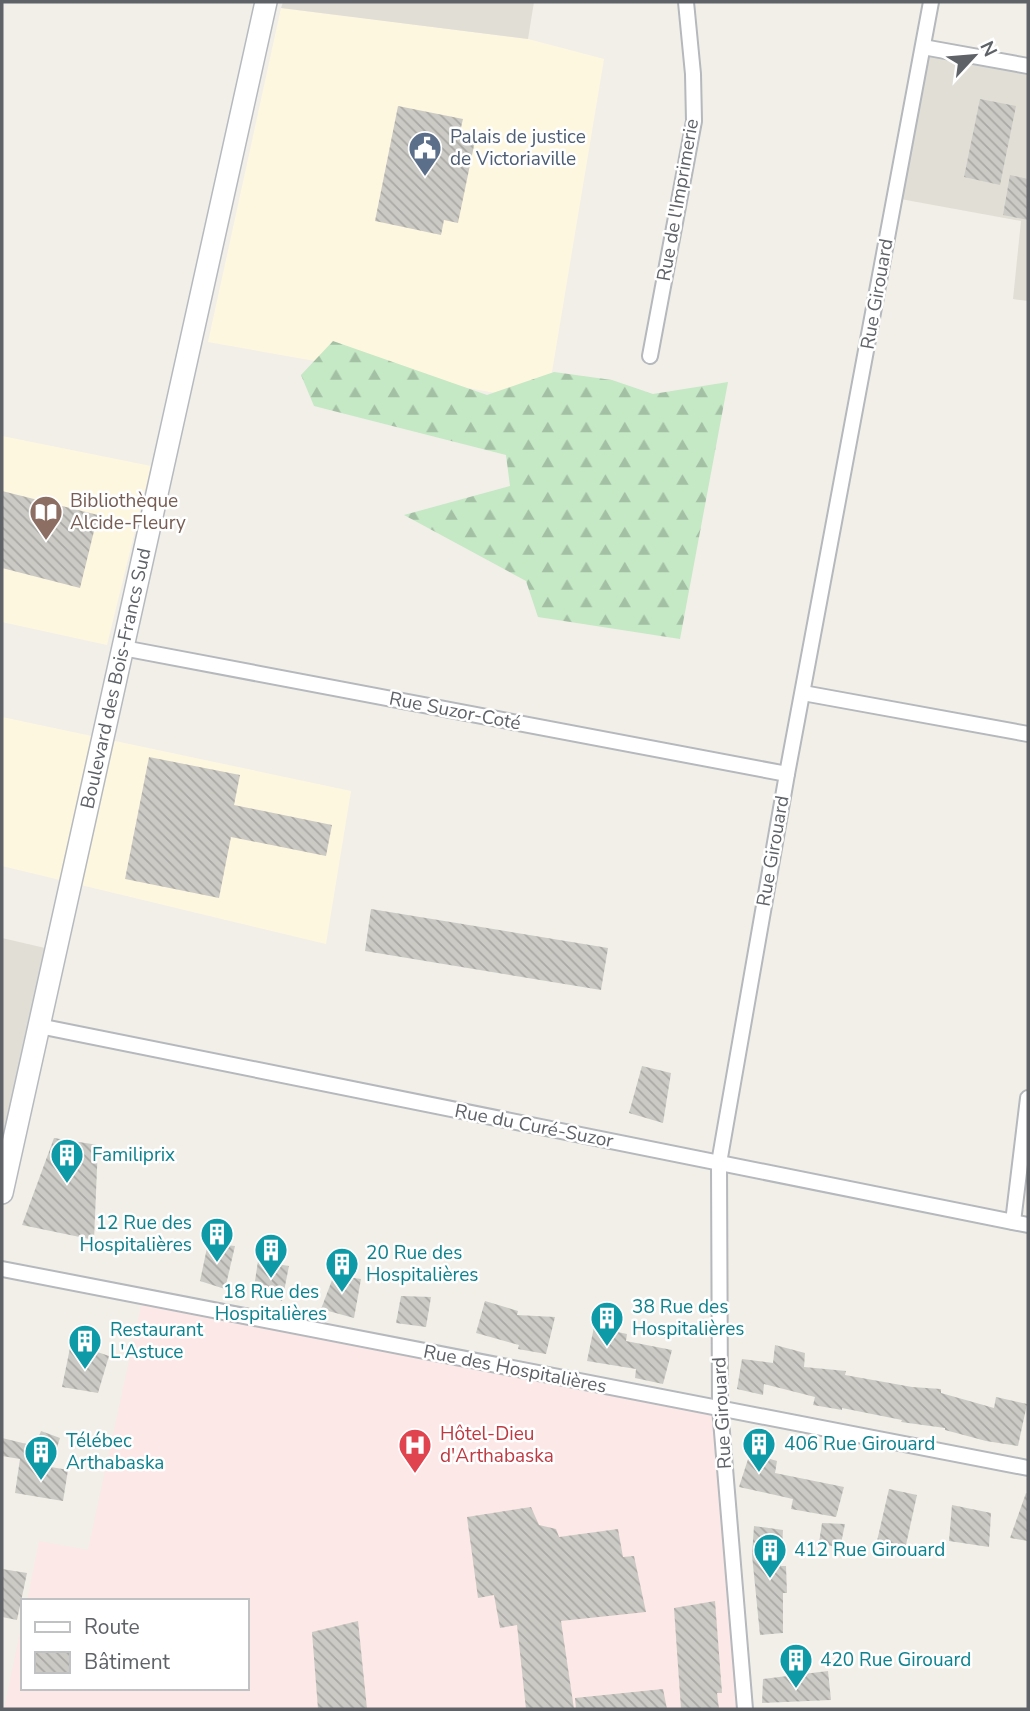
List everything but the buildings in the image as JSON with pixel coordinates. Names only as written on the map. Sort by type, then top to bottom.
[{"type":"street","name":"Boulevard des Bois-Francs Sud","points":[[2,1193],[266,2]]},
{"type":"street","name":"Rue de l'Imprimerie","points":[[650,356],[694,121],[693,74],[686,2]]},
{"type":"street","name":"Rue Girouard","points":[[745,1709],[720,1408],[719,1163],[787,774],[931,2]]},
{"type":"street","points":[[923,47],[1028,66]]},
{"type":"street","name":"Rue Suzor-Coté","points":[[122,648],[787,774]]},
{"type":"street","points":[[803,693],[1028,734]]},
{"type":"street","name":"Rue du Curé-Suzor","points":[[39,1026],[1028,1225]]},
{"type":"street","points":[[1013,1222],[1028,1098]]},
{"type":"street","name":"Rue des Hospitalières","points":[[2,1269],[1028,1468]]},
{"type":"shaded area","points":[[283,2],[534,2],[528,39],[281,8]]},
{"type":"shaded area","points":[[281,8],[528,39],[604,59],[547,402],[208,342]]},
{"type":"shaded area","points":[[923,47],[1028,66],[1028,301],[1013,299],[1021,221],[895,198]]},
{"type":"shaded area","points":[[2,436],[151,466],[107,645],[2,622]]},
{"type":"shaded area","points":[[2,717],[351,791],[326,944],[2,866]]},
{"type":"shaded area","points":[[2,938],[58,951],[2,1195]]},
{"type":"shaded area","name":"Hôtel-Dieu d'Arthabaska","points":[[143,1297],[720,1408],[745,1709],[4,1709],[21,1628],[21,1690],[248,1690],[248,1599],[27,1599],[39,1541],[88,1550]]},
{"type":"green space","points":[[333,341],[487,395],[554,372],[612,380],[653,394],[728,382],[680,639],[538,617],[526,581],[404,515],[510,486],[506,455],[314,406],[301,375]]},
{"type":"place","name":"Palais de justice de Victoriaville","points":[[425,178]]},
{"type":"place","name":"Bibliothèque Alcide-Fleury","points":[[46,542]]},
{"type":"place","name":"Familiprix","points":[[67,1185]]},
{"type":"place","name":"12 Rue des Hospitalières","points":[[217,1264]]},
{"type":"place","name":"18 Rue des Hospitalières","points":[[271,1280]]},
{"type":"place","name":"20 Rue des Hospitalières","points":[[342,1294]]},
{"type":"place","name":"38 Rue des Hospitalières","points":[[607,1348]]},
{"type":"place","name":"Restaurant L'Astuce","points":[[85,1371]]},
{"type":"place","name":"406 Rue Girouard","points":[[759,1474]]},
{"type":"place","name":"Hôtel-Dieu d'Arthabaska","points":[[415,1475]]},
{"type":"place","name":"Télébec Arthabaska","points":[[41,1482]]},
{"type":"place","name":"412 Rue Girouard","points":[[770,1580]]},
{"type":"place","name":"420 Rue Girouard","points":[[796,1690]]}]
